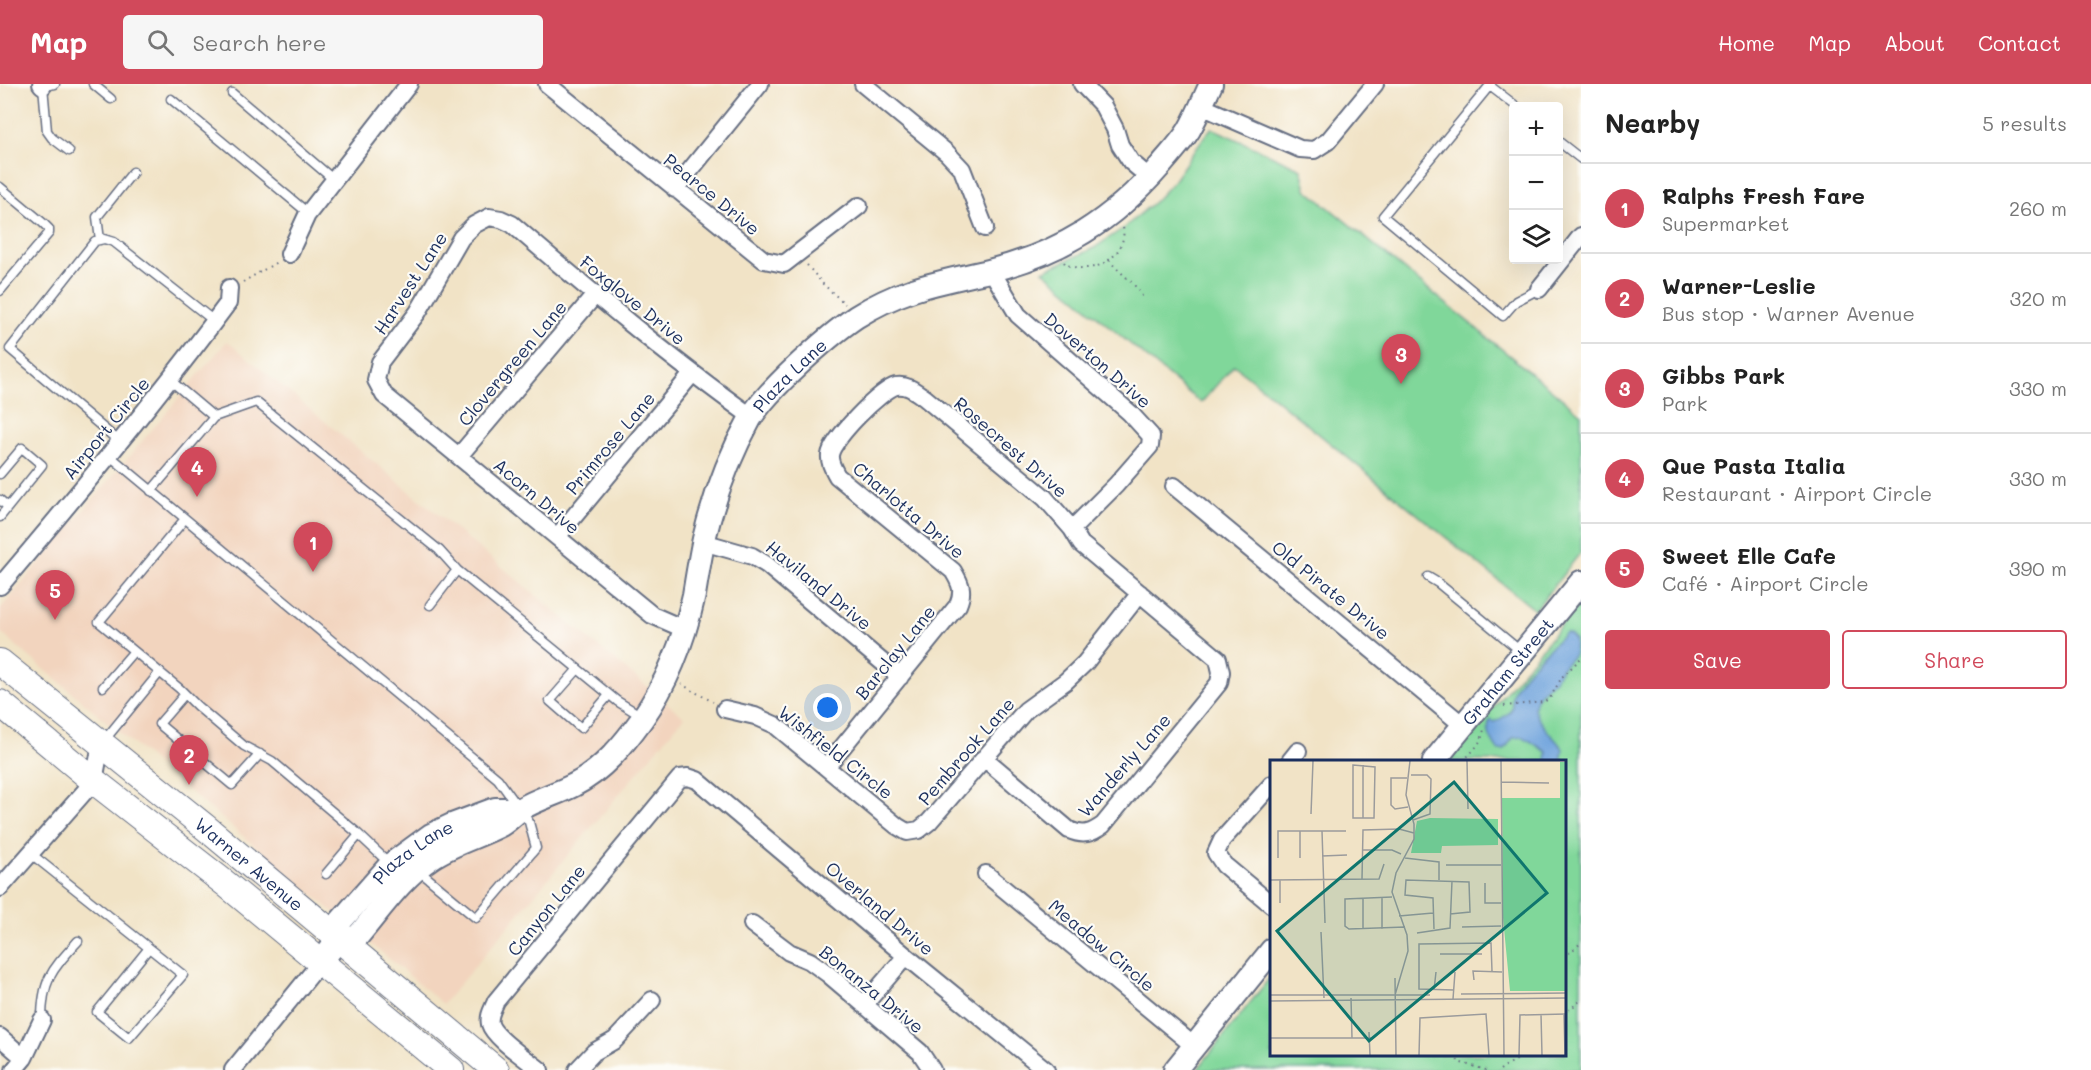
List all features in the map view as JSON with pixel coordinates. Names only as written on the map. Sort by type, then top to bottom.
[{"type":"main road","name":"Warner Avenue","points":[[0,662],[496,1070]]},
{"type":"main road","name":"Warner Avenue","points":[[0,703],[94,781],[226,884],[451,1070]]},
{"type":"street","points":[[289,254],[308,213],[409,84]]},
{"type":"street","name":"Pearce Drive","points":[[547,84],[764,260],[784,264],[859,206]]},
{"type":"street","points":[[675,189],[760,84]]},
{"type":"street","points":[[862,84],[947,153],[962,169],[986,228]]},
{"type":"street","points":[[1082,84],[1103,106],[1115,129],[1120,145],[1131,162],[1150,178]]},
{"type":"street","name":"Plaza Lane","points":[[339,939],[357,937],[408,877],[450,846],[504,824],[521,809],[579,783],[601,766],[627,739],[667,680],[693,600],[703,542],[723,473],[752,417],[790,374],[855,318],[911,289],[991,270],[1053,248],[1098,224],[1150,178],[1188,132],[1211,84]]},
{"type":"street","points":[[1201,106],[1300,148],[1314,150],[1328,141],[1375,84]]},
{"type":"street","name":"Foxglove Drive","points":[[489,217],[512,224],[692,374],[752,417]]},
{"type":"street","name":"Harvest Lane","points":[[376,380],[380,362],[418,312],[461,238],[474,225],[489,217]]},
{"type":"street","points":[[1539,289],[1581,236]]},
{"type":"street","name":"Doverton Drive","points":[[991,270],[1018,315],[1130,413],[1151,435],[1150,446],[1116,485],[1072,529]]},
{"type":"street","name":"Airport Circle","points":[[0,586],[121,443],[170,380],[228,303],[229,288]]},
{"type":"street","name":"Clovergreen Lane","points":[[459,456],[595,295]]},
{"type":"street","name":"Primrose Lane","points":[[557,537],[692,374]]},
{"type":"street","name":"Acorn Drive","points":[[376,380],[384,395],[652,615],[684,629]]},
{"type":"street","name":"Rosecrest Drive","points":[[897,386],[909,387],[925,398],[1045,498],[1072,529],[1081,544],[1218,659],[1221,672]]},
{"type":"street","name":"Charlotta Drive","points":[[897,386],[883,392],[837,439],[830,454],[831,464],[837,476],[953,571],[962,585]]},
{"type":"street","name":"Old Pirate Drive","points":[[1174,486],[1474,727]]},
{"type":"street","name":"Haviland Drive","points":[[703,542],[752,556],[767,565],[900,677]]},
{"type":"street","name":"Graham Street","points":[[1435,760],[1474,727],[1523,653],[1581,582]]},
{"type":"street","name":"Barclay Lane","points":[[826,766],[958,605],[962,596],[962,585]]},
{"type":"street","name":"Pembrook Lane","points":[[919,830],[929,822],[1026,710],[1066,681],[1086,663],[1140,593]]},
{"type":"street","name":"Wanderly Lane","points":[[984,758],[1069,830],[1078,834],[1092,833],[1102,825],[1219,683],[1221,672]]},
{"type":"street","name":"Wishfield Circle","points":[[725,710],[755,716],[775,725],[897,826],[907,832],[919,830]]},
{"type":"street","points":[[0,888],[94,781],[101,744]]},
{"type":"street","name":"Overland Drive","points":[[688,777],[697,780],[1046,1070]]},
{"type":"street","name":"Canyon Lane","points":[[540,1070],[490,1026],[490,1014],[496,1001],[680,778],[688,777]]},
{"type":"street","points":[[1270,786],[1222,840],[1216,853],[1224,865],[1270,903]]},
{"type":"street","name":"Plaza Lane","points":[[321,963],[339,939],[339,923],[390,864],[413,847],[452,825],[495,809],[521,809]]},
{"type":"street","name":"Meadow Circle","points":[[986,874],[1194,1046]]},
{"type":"street","name":"Bonanza Drive","points":[[752,924],[789,952],[828,974],[920,1052],[932,1070]]},
{"type":"street","points":[[1174,1070],[1270,952]]},
{"type":"street","points":[[864,1005],[906,956]]},
{"type":"street","points":[[233,1070],[321,963]]},
{"type":"street","points":[[577,1070],[594,1052],[615,1040],[652,1000]]},
{"type":"street","points":[[0,1037],[19,1064],[42,1020]]},
{"type":"lane","points":[[46,84],[48,131],[52,138],[69,151]]},
{"type":"lane","points":[[93,84],[111,99]]},
{"type":"lane","points":[[1511,102],[1491,85],[1383,216],[1503,316],[1516,301],[1539,289]]},
{"type":"lane","points":[[232,93],[334,180]]},
{"type":"lane","points":[[171,99],[308,213]]},
{"type":"lane","points":[[1563,145],[1581,159]]},
{"type":"lane","points":[[100,240],[97,217],[133,172]]},
{"type":"lane","points":[[0,187],[49,229],[49,233],[0,291]]},
{"type":"lane","points":[[121,443],[10,349],[95,241],[104,239],[114,242],[214,321]]},
{"type":"lane","points":[[170,380],[214,417]]},
{"type":"lane","points":[[151,491],[214,417],[256,402],[439,550],[458,570],[609,695],[643,718]]},
{"type":"lane","points":[[0,474],[22,448],[42,465],[0,517]]},
{"type":"lane","points":[[110,456],[184,520],[498,779],[529,822],[536,848],[476,918],[417,869]]},
{"type":"lane","points":[[0,500],[8,507]]},
{"type":"lane","points":[[184,520],[99,622],[244,746],[272,761],[390,864]]},
{"type":"lane","points":[[430,605],[458,570]]},
{"type":"lane","points":[[1428,577],[1523,653]]},
{"type":"lane","points":[[103,687],[134,651]]},
{"type":"lane","points":[[578,669],[550,701],[581,728],[609,695]]},
{"type":"lane","points":[[101,744],[160,672]]},
{"type":"lane","points":[[185,694],[159,724],[232,785],[260,754]]},
{"type":"lane","points":[[326,874],[358,836]]},
{"type":"lane","points":[[30,852],[183,975],[129,1038],[97,1012],[149,948]]},
{"type":"lane","points":[[42,1020],[42,998],[48,977],[78,941]]},
{"type":"path","points":[[1053,248],[1066,265],[1079,268],[1088,268],[1109,260],[1115,255],[1124,238],[1124,228],[1114,211]]},
{"type":"path","points":[[799,253],[814,275],[839,298],[855,318]]},
{"type":"path","points":[[229,288],[256,276],[289,254]]},
{"type":"path","points":[[1109,260],[1117,270],[1129,278],[1144,300]]},
{"type":"path","points":[[1499,707],[1536,705],[1550,698],[1562,677],[1581,658]]},
{"type":"path","points":[[667,680],[687,686],[725,710]]},
{"type":"path","points":[[1464,760],[1482,738],[1474,727]]},
{"type":"path","points":[[1566,955],[1581,943]]},
{"type":"path","points":[[1566,1012],[1581,1000]]},
{"type":"path","points":[[1457,1055],[1458,1062],[1486,1070]]},
{"type":"path","points":[[1505,1055],[1512,1061]]},
{"type":"path","points":[[1500,1070],[1507,1063],[1520,1059],[1523,1055]]},
{"type":"shaded area","points":[[227,341],[684,717],[443,1004],[0,632],[0,609]]},
{"type":"green space","points":[[1212,128],[1301,169],[1306,189],[1581,414],[1581,552],[1535,610],[1234,365],[1201,403],[1043,271],[1094,248],[1125,227],[1172,183]]},
{"type":"green space","points":[[1581,601],[1581,1070],[1197,1070],[1270,978],[1270,1055],[1566,1055],[1566,760],[1450,760]]},
{"type":"water","points":[[1565,633],[1575,640],[1574,655],[1562,667],[1555,680],[1536,699],[1534,707],[1541,723],[1563,749],[1561,760],[1546,760],[1547,752],[1524,737],[1513,738],[1504,750],[1498,750],[1488,727],[1491,720],[1494,722],[1509,713],[1516,686]]},
{"type":"place","name":"Gibbs Park","points":[[1401,384]]},
{"type":"place","name":"Que Pasta Italia","points":[[197,497]]},
{"type":"place","name":"Ralphs Fresh Fare","points":[[313,572]]},
{"type":"place","name":"Sweet Elle Cafe","points":[[55,620]]},
{"type":"place","name":"Warner-Leslie","points":[[189,785]]}]
